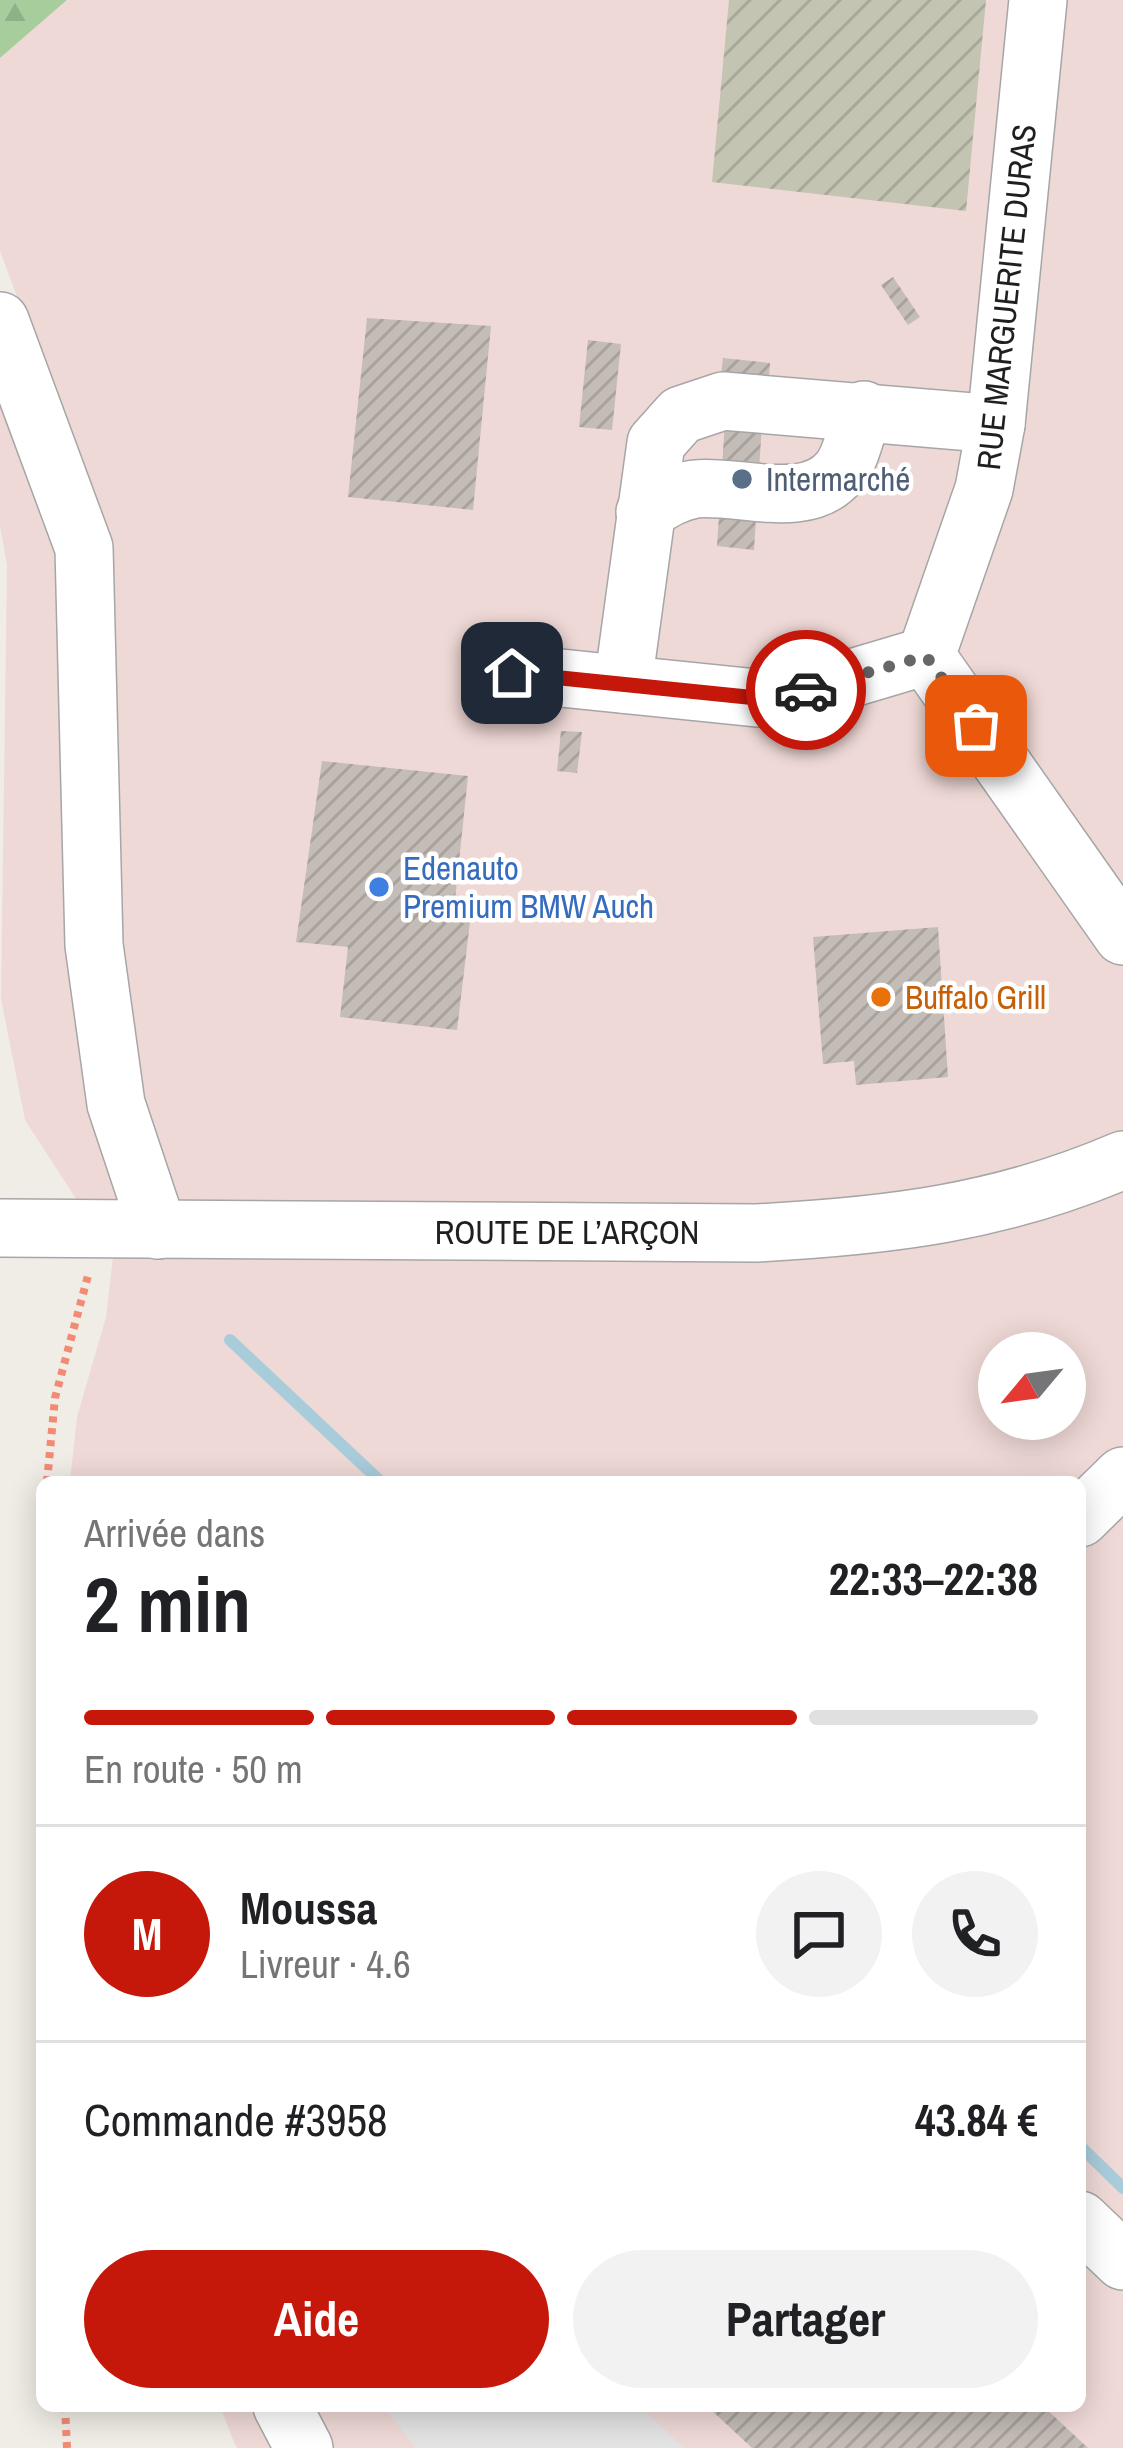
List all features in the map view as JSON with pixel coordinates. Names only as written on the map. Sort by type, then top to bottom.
[{"type":"street","name":"RUE MARGUERITE DURAS","points":[[926,656],[984,489],[996,424],[1038,0]]},
{"type":"street","points":[[0,321],[84,548],[94,945],[116,1104],[158,1230]]},
{"type":"street","points":[[623,684],[656,443],[681,416],[699,405],[723,401],[996,424]]},
{"type":"street","points":[[645,512],[669,496],[696,489],[790,493],[814,488],[841,471],[864,410]]},
{"type":"street","points":[[512,673],[757,698],[815,689],[926,656],[1123,936]]},
{"type":"street","name":"ROUTE DE L’ARÇON","points":[[0,1228],[756,1233],[869,1227],[979,1210],[1056,1189],[1123,1160]]},
{"type":"street","points":[[1086,1512],[1123,1476]]},
{"type":"street","points":[[1086,2226],[1123,2261]]},
{"type":"street","points":[[285,2412],[304,2448]]},
{"type":"path","points":[[48,1476],[56,1398],[101,1229]]},
{"type":"path","points":[[65,2412],[67,2448]]},
{"type":"shaded area","points":[[67,0],[1123,0],[1123,2448],[237,2448],[222,2412],[1086,2412],[1086,1476],[71,1476],[77,1417],[106,1317],[113,1256],[25,1120],[1,999],[7,565],[0,526],[0,351],[22,310],[0,251],[0,58]]},
{"type":"shaded area","points":[[729,0],[986,0],[966,211],[712,182]]},
{"type":"shaded area","points":[[388,2412],[646,2412],[685,2448],[416,2448]]},
{"type":"green space","points":[[0,0],[67,0],[0,58]]},
{"type":"building","points":[[893,277],[920,317],[908,325],[881,285]]},
{"type":"building","points":[[367,318],[491,326],[473,510],[348,497]]},
{"type":"building","points":[[588,340],[621,344],[612,430],[579,427]]},
{"type":"building","points":[[723,358],[770,363],[769,377],[721,374]]},
{"type":"building","points":[[725,421],[762,423],[754,550],[717,546]]},
{"type":"building","points":[[561,731],[582,732],[577,773],[557,771]]},
{"type":"building","name":"Edenauto Premium BMW Auch","points":[[322,761],[468,776],[453,919],[470,922],[457,1030],[340,1017],[348,947],[296,942]]},
{"type":"building","name":"Buffalo Grill","points":[[938,927],[948,1077],[856,1085],[854,1061],[823,1064],[813,937]]},
{"type":"building","points":[[713,2412],[1049,2412],[1088,2448],[752,2448]]},
{"type":"waterway","points":[[230,1340],[375,1476]]},
{"type":"waterway","points":[[1086,2152],[1123,2188]]},
{"type":"way so far","points":[[806,690],[926,656],[976,726]]},
{"type":"place","name":"Intermarché","points":[[742,479]]},
{"type":"place","name":"Edenauto Premium BMW Auch","points":[[379,887]]},
{"type":"place","name":"Buffalo Grill","points":[[881,997]]},
{"type":"route","points":[[512,673],[757,698],[806,690]]}]
